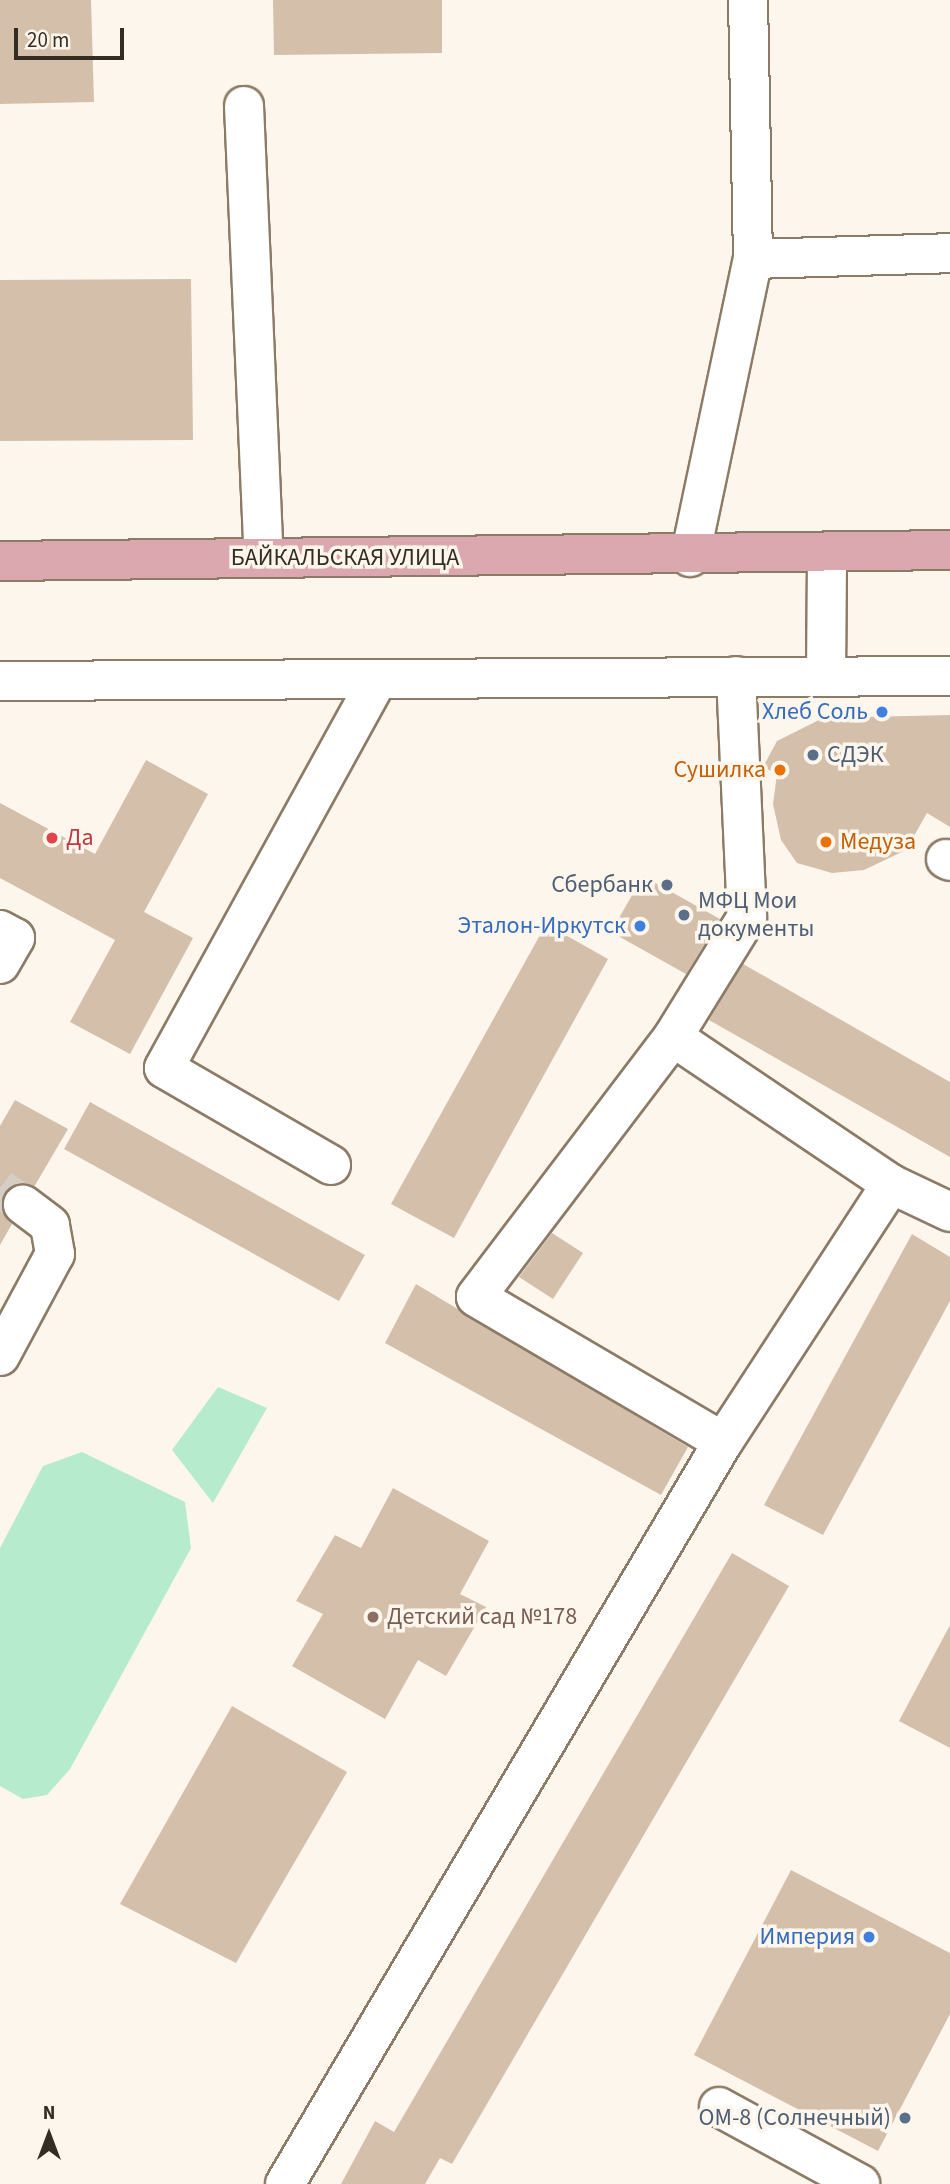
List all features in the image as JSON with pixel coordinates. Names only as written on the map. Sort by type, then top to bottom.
[{"type":"main road","points":[[827,556],[950,550]]},
{"type":"main road","name":"БАЙКАЛЬСКАЯ УЛИЦА","points":[[0,562],[827,556]]},
{"type":"street","points":[[690,557],[753,259],[748,0]]},
{"type":"street","points":[[244,106],[264,558]]},
{"type":"street","points":[[753,259],[950,253]]},
{"type":"street","points":[[825,677],[827,556]]},
{"type":"street","points":[[723,1442],[476,1297],[673,1037],[747,917],[736,676]]},
{"type":"street","points":[[0,681],[950,676]]},
{"type":"street","points":[[331,1165],[164,1068],[377,680]]},
{"type":"street","points":[[0,930],[15,938],[0,964]]},
{"type":"street","points":[[673,1037],[891,1184],[950,1212]]},
{"type":"street","points":[[285,2184],[723,1442],[891,1184]]},
{"type":"street","points":[[0,1356],[55,1254],[50,1225],[23,1205]]},
{"type":"street","points":[[719,2107],[860,2184]]},
{"type":"green space","points":[[218,1387],[267,1408],[213,1503],[172,1450]]},
{"type":"green space","points":[[82,1452],[185,1502],[191,1548],[70,1769],[47,1795],[23,1799],[0,1786],[0,1548],[43,1466]]},
{"type":"building","points":[[0,0],[91,0],[94,102],[0,104]]},
{"type":"building","points":[[273,0],[442,0],[442,53],[274,55]]},
{"type":"building","points":[[191,279],[193,440],[0,441],[0,280]]},
{"type":"building","points":[[950,715],[950,827],[927,813],[906,850],[864,870],[832,873],[797,863],[781,840],[773,804],[777,774],[763,767],[777,741],[823,718]]},
{"type":"building","points":[[146,760],[208,794],[144,912],[193,938],[130,1054],[70,1022],[115,940],[0,878],[0,803],[95,854]]},
{"type":"building","points":[[643,876],[720,919],[686,974],[611,932]]},
{"type":"building","points":[[546,924],[608,959],[454,1238],[391,1204]]},
{"type":"building","points":[[743,964],[950,1082],[950,1157],[709,1020]]},
{"type":"building","points":[[15,1100],[68,1129],[34,1187],[15,1185],[5,1193],[3,1213],[12,1224],[0,1245],[0,1126]]},
{"type":"building","points":[[90,1102],[365,1255],[339,1301],[64,1149]]},
{"type":"building","points":[[552,1233],[583,1253],[553,1299],[519,1277]]},
{"type":"building","points":[[912,1234],[950,1257],[950,1301],[823,1535],[764,1505]]},
{"type":"building","points":[[416,1284],[688,1447],[661,1495],[385,1343]]},
{"type":"building","name":"Детский сад №178","points":[[393,1488],[489,1541],[460,1594],[486,1607],[446,1676],[418,1660],[385,1719],[292,1666],[323,1614],[296,1601],[335,1535],[361,1548]]},
{"type":"building","points":[[732,1553],[789,1586],[452,2164],[440,2158],[425,2184],[341,2184],[375,2121],[394,2132]]},
{"type":"building","points":[[950,1625],[950,1748],[899,1721]]},
{"type":"building","points":[[232,1706],[347,1772],[236,1963],[120,1904]]},
{"type":"building","points":[[791,1870],[950,1953],[950,2014],[878,2151],[694,2055]]},
{"type":"tunnel","points":[[0,1188],[23,1205]]},
{"type":"place","name":"Хлеб Соль","points":[[882,712]]},
{"type":"place","name":"СДЭК","points":[[813,755]]},
{"type":"place","name":"Сушилка","points":[[780,770]]},
{"type":"place","name":"Да","points":[[52,838]]},
{"type":"place","name":"Медуза","points":[[826,842]]},
{"type":"place","name":"Сбербанк","points":[[667,885]]},
{"type":"place","name":"МФЦ Мои документы","points":[[684,915]]},
{"type":"place","name":"Эталон-Иркутск","points":[[640,926]]},
{"type":"place","name":"Детский сад №178","points":[[373,1617]]},
{"type":"place","name":"Империя","points":[[869,1937]]},
{"type":"place","name":"ОМ-8 (Солнечный)","points":[[905,2118]]}]
